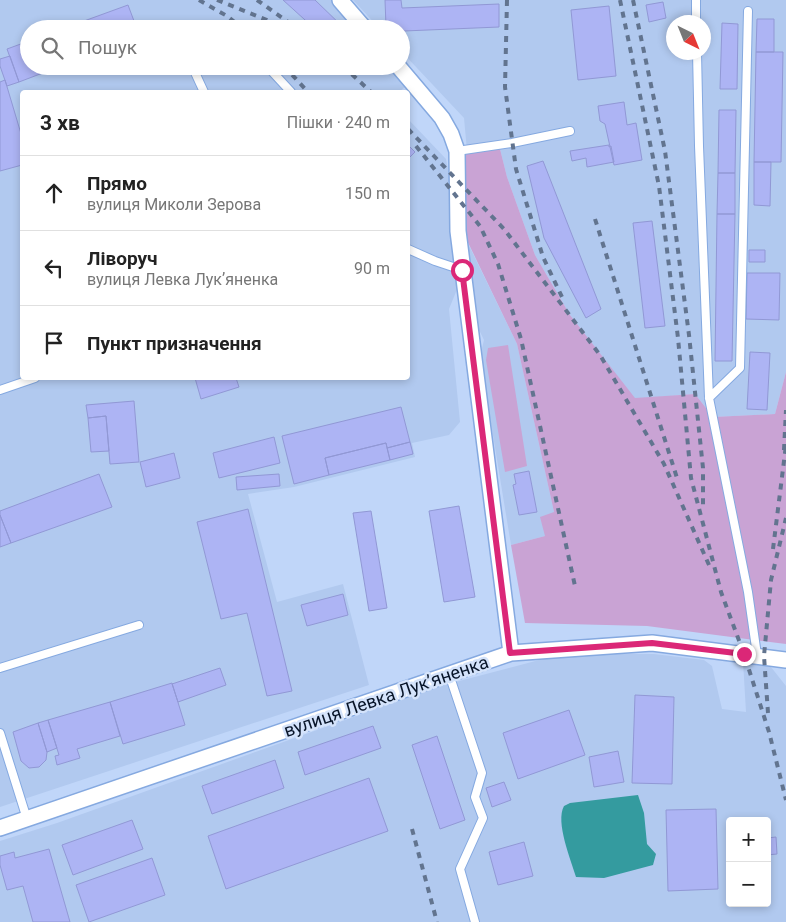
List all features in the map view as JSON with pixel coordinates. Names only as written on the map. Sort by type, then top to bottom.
[{"type":"street","points":[[340,0],[357,20]]},
{"type":"street","points":[[406,75],[442,118],[451,134],[456,151],[458,231],[462,270],[510,653]]},
{"type":"street","name":"вулиця Левка Лукʼяненка","points":[[0,828],[510,653],[652,643],[786,660]]},
{"type":"lane","points":[[696,0],[696,15]]},
{"type":"lane","points":[[709,398],[740,368],[748,10]]},
{"type":"lane","points":[[697,60],[709,398],[748,592],[756,655]]},
{"type":"lane","points":[[196,75],[203,90]]},
{"type":"lane","points":[[275,75],[289,90]]},
{"type":"lane","points":[[456,151],[512,143],[570,131]]},
{"type":"lane","points":[[410,250],[462,270]]},
{"type":"lane","points":[[0,390],[29,380]]},
{"type":"lane","points":[[0,668],[139,625]]},
{"type":"lane","points":[[449,674],[482,773],[475,796],[483,818],[460,869],[476,922]]},
{"type":"lane","points":[[0,733],[27,819]]},
{"type":"shaded area","points":[[0,0],[332,0],[349,20],[20,20],[20,75],[397,75],[406,86],[401,90],[20,90],[20,380],[410,380],[410,121],[446,159],[457,221],[517,344],[554,512],[545,536],[511,545],[480,356],[484,340],[458,287],[449,309],[460,422],[449,435],[412,443],[415,457],[294,487],[248,494],[277,602],[343,584],[369,685],[0,807]]},
{"type":"shaded area","points":[[353,0],[786,0],[786,372],[775,414],[713,417],[695,394],[635,399],[570,315],[535,255],[507,177],[499,145],[467,151],[464,118],[410,61],[410,20],[372,20]]},
{"type":"shaded area","points":[[499,145],[507,177],[535,255],[570,315],[635,398],[695,394],[713,417],[775,414],[786,372],[786,644],[647,626],[525,623],[511,545],[545,536],[540,517],[554,512],[517,344],[462,230],[461,175],[467,151]]},
{"type":"shaded area","points":[[508,345],[527,466],[505,472],[486,360],[488,348]]},
{"type":"shaded area","points":[[582,654],[654,654],[704,660],[712,666],[722,709],[746,712],[743,661],[767,662],[786,686],[786,922],[0,922],[0,841],[57,823],[440,686],[547,658]]},
{"type":"shaded area","points":[[638,795],[644,813],[647,844],[656,854],[653,865],[604,878],[576,877],[561,821],[564,806],[570,803]]},
{"type":"building","points":[[283,0],[315,0],[336,20],[305,20]]},
{"type":"building","points":[[385,0],[401,0],[402,8],[499,4],[499,27],[410,31],[410,20],[386,20]]},
{"type":"building","points":[[663,2],[666,18],[649,22],[646,5]]},
{"type":"building","points":[[128,5],[134,20],[87,20]]},
{"type":"building","points":[[609,6],[616,76],[578,80],[571,10]]},
{"type":"building","points":[[757,19],[774,19],[774,52],[756,52]]},
{"type":"building","points":[[722,23],[738,24],[737,89],[720,89]]},
{"type":"building","points":[[20,44],[20,75],[37,75],[19,82],[7,49]]},
{"type":"building","points":[[756,52],[783,52],[781,162],[754,162]]},
{"type":"building","points":[[10,56],[19,82],[7,86],[0,66],[0,59]]},
{"type":"building","points":[[5,80],[20,130],[20,166],[0,171],[0,82]]},
{"type":"building","points":[[624,102],[627,125],[636,123],[642,160],[614,165],[605,124],[600,121],[598,106]]},
{"type":"building","points":[[719,110],[736,110],[735,173],[718,173]]},
{"type":"building","points":[[609,145],[609,147],[611,146],[614,162],[587,167],[586,158],[572,161],[570,151]]},
{"type":"building","points":[[410,147],[415,152],[410,157]]},
{"type":"building","points":[[543,161],[601,309],[586,318],[544,238],[527,166]]},
{"type":"building","points":[[754,162],[771,162],[770,206],[754,205]]},
{"type":"building","points":[[718,173],[735,173],[735,214],[717,214]]},
{"type":"building","points":[[717,214],[735,214],[732,361],[715,361]]},
{"type":"building","points":[[652,221],[665,326],[645,328],[633,223]]},
{"type":"building","points":[[749,250],[765,250],[765,262],[749,262]]},
{"type":"building","points":[[747,273],[780,273],[779,320],[746,319]]},
{"type":"building","points":[[750,352],[770,353],[767,410],[747,409]]},
{"type":"building","points":[[196,380],[237,380],[239,387],[201,399]]},
{"type":"building","points":[[134,401],[139,462],[110,464],[106,416],[88,418],[86,405]]},
{"type":"building","points":[[401,407],[410,442],[387,448],[386,443],[325,458],[329,475],[294,484],[282,436]]},
{"type":"building","points":[[106,416],[109,451],[91,452],[88,418]]},
{"type":"building","points":[[274,437],[280,463],[219,478],[213,453]]},
{"type":"building","points":[[410,442],[413,454],[390,460],[387,448]]},
{"type":"building","points":[[386,443],[390,460],[329,475],[325,458]]},
{"type":"building","points":[[174,453],[180,478],[146,487],[140,462]]},
{"type":"building","points":[[529,471],[537,512],[519,515],[513,485],[516,484],[514,474]]},
{"type":"building","points":[[99,474],[112,507],[11,543],[0,511]]},
{"type":"building","points":[[279,474],[280,486],[237,490],[236,477]]},
{"type":"building","points":[[459,506],[475,597],[444,602],[429,511]]},
{"type":"building","points":[[248,509],[292,691],[267,696],[247,613],[221,619],[197,522]]},
{"type":"building","points":[[371,511],[387,608],[369,611],[353,513]]},
{"type":"building","points":[[0,515],[11,543],[0,547]]},
{"type":"building","points":[[343,594],[348,615],[307,626],[301,605]]},
{"type":"building","points":[[220,668],[226,685],[178,702],[172,684]]},
{"type":"building","points":[[172,683],[185,725],[123,744],[110,702]]},
{"type":"building","points":[[635,695],[674,697],[672,784],[632,783]]},
{"type":"building","points":[[110,702],[120,736],[77,749],[80,758],[57,765],[55,756],[59,755],[48,720]]},
{"type":"building","points":[[569,710],[585,755],[518,779],[503,733]]},
{"type":"building","points":[[48,720],[57,748],[47,752],[38,723]]},
{"type":"building","points":[[38,723],[47,752],[46,760],[39,767],[29,768],[21,761],[13,732]]},
{"type":"building","points":[[373,726],[381,748],[305,775],[298,752]]},
{"type":"building","points":[[437,736],[465,820],[440,829],[412,745]]},
{"type":"building","points":[[618,751],[624,782],[594,787],[589,757]]},
{"type":"building","points":[[275,760],[284,788],[212,814],[202,786]]},
{"type":"building","points":[[369,778],[388,831],[226,889],[208,836]]},
{"type":"building","points":[[504,782],[511,800],[492,807],[486,788]]},
{"type":"building","points":[[716,809],[718,889],[668,891],[666,810]]},
{"type":"building","points":[[132,820],[143,849],[73,875],[62,845]]},
{"type":"building","points":[[776,837],[777,854],[771,855],[771,838]]},
{"type":"building","points":[[524,842],[533,876],[498,885],[489,852]]},
{"type":"building","points":[[49,849],[70,922],[33,922],[23,886],[7,890],[0,865],[0,856],[14,852],[15,858]]},
{"type":"building","points":[[152,858],[165,895],[89,922],[76,885]]},
{"type":"railway","points":[[199,0],[232,20]]},
{"type":"railway","points":[[217,0],[267,20]]},
{"type":"railway","points":[[257,0],[285,20]]},
{"type":"railway","points":[[507,0],[505,87],[516,169],[543,257],[562,297]]},
{"type":"railway","points":[[620,0],[659,186],[678,338],[691,478],[721,592],[744,654],[769,732],[786,800]]},
{"type":"railway","points":[[633,0],[665,151],[689,335],[703,468],[703,507]]},
{"type":"railway","points":[[292,75],[306,90]]},
{"type":"railway","points":[[353,75],[369,90]]},
{"type":"railway","points":[[410,131],[504,229],[600,355],[664,464],[709,565]]},
{"type":"railway","points":[[416,146],[480,226],[498,264],[521,339],[575,586]]},
{"type":"railway","points":[[595,219],[677,478]]},
{"type":"railway","points":[[784,450],[786,410]]},
{"type":"railway","points":[[773,549],[786,445]]},
{"type":"railway","points":[[768,713],[764,656],[771,580],[786,518]]},
{"type":"railway","points":[[412,829],[437,922]]},
{"type":"route","points":[[462,270],[510,653],[652,643],[744,654]]}]
